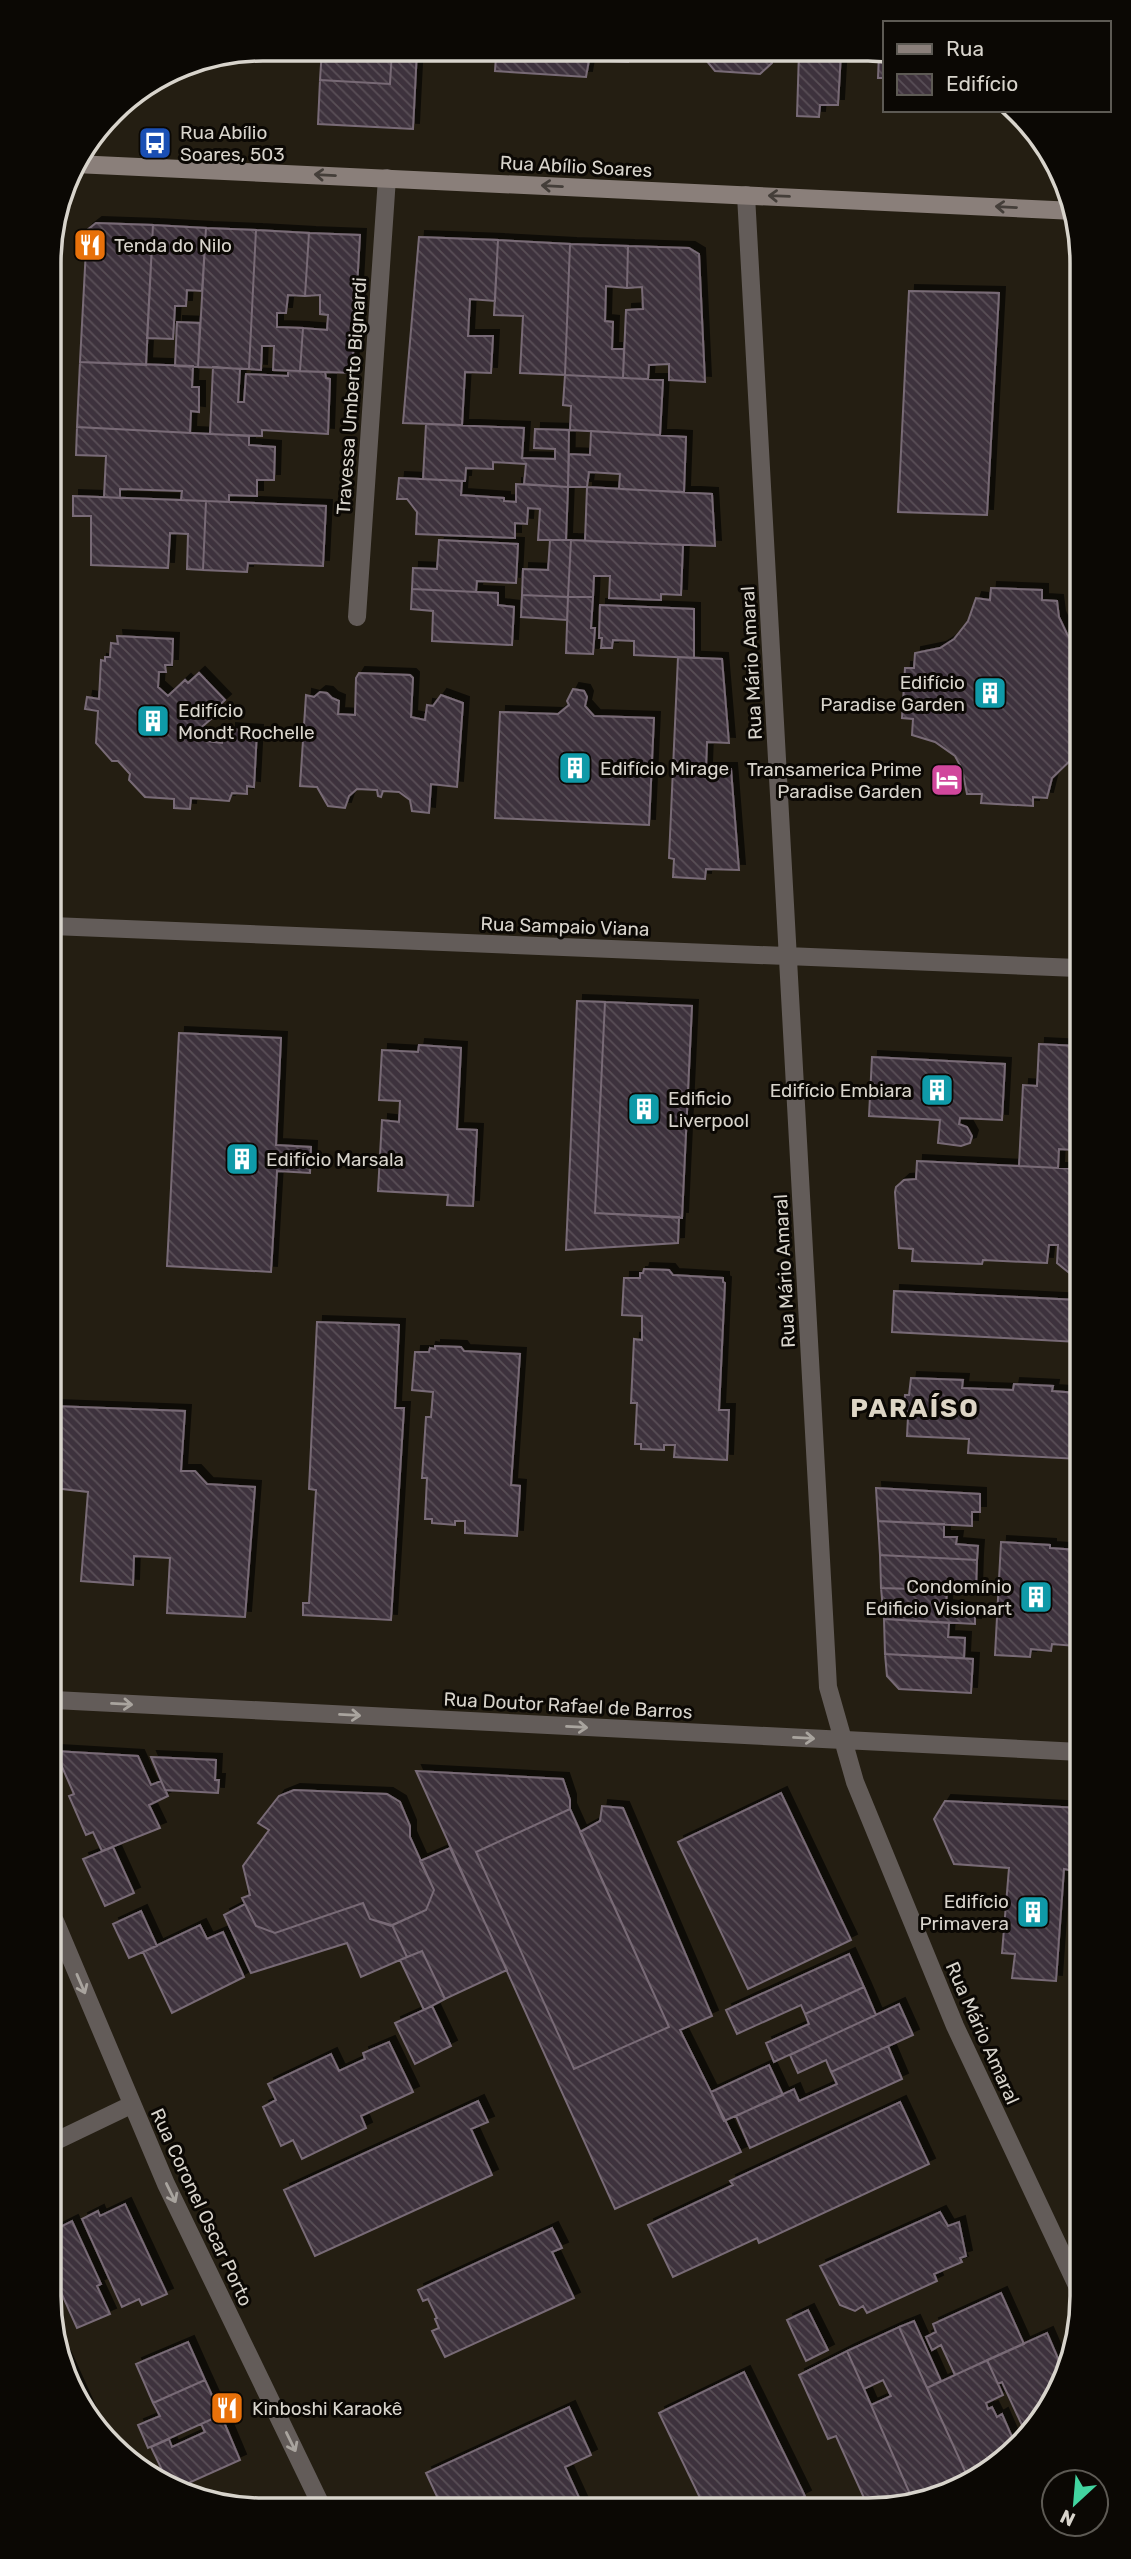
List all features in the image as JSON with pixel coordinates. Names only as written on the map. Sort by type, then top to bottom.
[{"type":"street","name":"Rua Abílio Soares","points":[[87,165],[1063,210]]},
{"type":"street","name":"Travessa Umberto Bignardi","points":[[357,617],[387,178]]},
{"type":"street","name":"Rua Mário Amaral","points":[[746,195],[828,1687],[855,1782],[955,2026],[1069,2267]]},
{"type":"street","name":"Rua Sampaio Viana","points":[[62,926],[1070,968]]},
{"type":"street","name":"Rua Doutor Rafael de Barros","points":[[61,1700],[1069,1751]]},
{"type":"street","name":"Rua Coronel Oscar Porto","points":[[61,1936],[166,2184],[318,2498]]},
{"type":"street","points":[[61,2139],[131,2105]]},
{"type":"building","points":[[589,61],[586,77],[495,71],[496,62]]},
{"type":"building","points":[[707,61],[772,61],[760,74],[715,71]]},
{"type":"building","points":[[799,61],[841,61],[838,105],[820,105],[819,117],[797,116]]},
{"type":"building","points":[[321,62],[391,62],[390,84],[320,80]]},
{"type":"building","points":[[391,62],[416,62],[413,129],[318,124],[320,80],[390,84]]},
{"type":"building","points":[[879,62],[883,62],[883,78],[878,78]]},
{"type":"building","points":[[96,223],[153,225],[146,365],[80,362],[87,230]]},
{"type":"building","points":[[153,225],[206,228],[202,291],[187,290],[186,306],[175,306],[173,339],[147,338]]},
{"type":"building","points":[[206,228],[256,230],[249,369],[198,367]]},
{"type":"building","points":[[256,230],[309,233],[305,296],[288,295],[286,313],[277,313],[277,327],[303,328],[300,371],[273,370],[274,346],[262,346],[261,370],[249,369]]},
{"type":"building","points":[[309,233],[360,235],[352,373],[300,371],[303,328],[327,330],[328,315],[320,314],[320,295],[305,296]]},
{"type":"building","points":[[419,237],[498,240],[495,301],[470,299],[468,336],[493,336],[491,373],[465,372],[462,425],[403,423]]},
{"type":"building","points":[[498,240],[570,244],[565,375],[520,373],[523,316],[494,315]]},
{"type":"building","points":[[570,244],[628,246],[627,288],[606,286],[605,321],[613,322],[612,349],[624,349],[623,378],[565,375]]},
{"type":"building","points":[[628,246],[689,248],[699,254],[705,382],[669,380],[669,364],[649,365],[648,379],[623,378],[626,310],[643,309],[642,287],[627,288]]},
{"type":"building","points":[[909,291],[999,293],[987,515],[898,512]]},
{"type":"building","points":[[177,322],[200,323],[198,367],[175,366]]},
{"type":"building","points":[[80,362],[193,366],[192,387],[199,387],[199,412],[191,411],[190,433],[77,427]]},
{"type":"building","points":[[213,367],[240,369],[238,402],[244,402],[246,374],[288,376],[288,371],[325,372],[326,378],[330,379],[328,434],[262,430],[262,436],[210,434]]},
{"type":"building","points":[[565,375],[663,380],[660,435],[570,430],[571,406],[563,405]]},
{"type":"building","points":[[426,424],[524,428],[522,458],[555,459],[555,449],[534,448],[535,429],[569,430],[568,487],[524,484],[526,464],[493,462],[493,469],[466,468],[465,481],[423,479]]},
{"type":"building","points":[[77,427],[249,436],[249,445],[275,447],[274,480],[257,480],[257,496],[229,495],[229,502],[181,500],[182,491],[120,489],[120,498],[104,497],[106,456],[76,455]]},
{"type":"building","points":[[591,431],[686,437],[684,492],[619,489],[620,474],[589,472],[587,487],[568,487],[569,454],[590,455]]},
{"type":"building","points":[[399,478],[462,481],[461,495],[504,498],[504,501],[516,502],[516,484],[568,487],[566,540],[538,540],[540,509],[528,508],[527,524],[515,523],[515,538],[416,534],[417,512],[407,499],[397,499]]},
{"type":"building","points":[[587,487],[712,494],[715,546],[585,541]]},
{"type":"building","points":[[73,496],[206,501],[203,570],[187,569],[188,534],[170,533],[168,568],[91,565],[91,516],[73,516]]},
{"type":"building","points":[[206,501],[326,506],[323,566],[248,563],[247,572],[203,570]]},
{"type":"building","points":[[439,540],[518,544],[516,583],[477,581],[476,592],[412,589],[413,568],[437,569]]},
{"type":"building","points":[[550,540],[571,540],[568,597],[522,595],[523,569],[548,570]]},
{"type":"building","points":[[571,540],[683,545],[681,595],[661,594],[661,600],[609,598],[610,576],[594,576],[593,597],[568,597]]},
{"type":"building","name":"Edifício Paradise Garden","points":[[991,588],[1042,590],[1042,600],[1057,601],[1059,617],[1070,638],[1070,761],[1052,778],[1047,798],[1033,797],[1033,806],[981,803],[982,794],[967,794],[962,769],[955,756],[935,742],[912,735],[913,719],[902,718],[905,668],[914,668],[915,653],[940,648],[954,639],[968,621],[976,598],[990,600]]},
{"type":"building","points":[[412,589],[498,593],[498,605],[514,607],[512,645],[432,641],[433,611],[411,609]]},
{"type":"building","points":[[522,595],[568,597],[567,620],[521,617]]},
{"type":"building","points":[[568,597],[593,597],[593,654],[566,653]]},
{"type":"building","points":[[600,605],[694,609],[694,658],[634,655],[634,641],[613,640],[612,648],[601,648]]},
{"type":"building","name":"Edifício Mondt Rochelle","points":[[117,636],[173,639],[172,665],[165,665],[166,672],[159,672],[158,687],[168,696],[185,680],[188,683],[199,673],[225,700],[213,711],[217,714],[197,731],[206,741],[222,743],[223,735],[230,736],[230,729],[257,731],[254,787],[247,786],[247,794],[232,793],[229,801],[191,798],[190,809],[174,808],[174,799],[145,797],[129,780],[130,774],[118,761],[112,761],[96,743],[98,711],[85,709],[87,697],[99,699],[101,660],[105,661],[105,657],[110,657],[111,643],[118,644]]},
{"type":"building","points":[[678,657],[722,659],[729,743],[707,742],[706,769],[731,769],[739,870],[706,869],[705,879],[673,877],[674,859],[669,858]]},
{"type":"building","points":[[359,673],[410,675],[413,678],[411,717],[425,720],[427,705],[433,706],[441,695],[463,703],[457,787],[431,784],[429,813],[412,811],[410,800],[399,792],[383,791],[381,797],[378,796],[377,790],[357,789],[349,796],[345,808],[328,806],[317,787],[300,786],[306,695],[314,697],[320,692],[327,693],[339,701],[338,714],[355,715],[356,678]]},
{"type":"building","name":"Edifício Mirage","points":[[573,689],[584,691],[587,697],[585,706],[594,716],[654,718],[649,825],[495,818],[500,712],[558,714],[569,705],[567,701]]},
{"type":"building","points":[[577,1001],[605,1002],[595,1213],[679,1217],[678,1243],[566,1250]]},
{"type":"building","name":"Edificio Liverpool","points":[[605,1002],[692,1006],[682,1218],[595,1213]]},
{"type":"building","name":"Edifício Marsala","points":[[179,1033],[281,1038],[276,1145],[311,1147],[310,1173],[277,1171],[271,1272],[167,1266]]},
{"type":"building","points":[[1039,1044],[1070,1046],[1070,1150],[1059,1149],[1058,1168],[1019,1166],[1023,1085],[1037,1086]]},
{"type":"building","points":[[419,1045],[461,1048],[457,1129],[477,1130],[473,1206],[447,1205],[448,1195],[378,1191],[382,1120],[399,1122],[400,1101],[379,1100],[382,1050],[418,1052]]},
{"type":"building","name":"Edifício Embiara","points":[[872,1057],[1005,1064],[1002,1120],[960,1118],[959,1124],[967,1127],[972,1136],[970,1143],[961,1146],[938,1143],[940,1120],[869,1116]]},
{"type":"building","points":[[917,1161],[1070,1169],[1070,1273],[1057,1263],[1058,1245],[1049,1245],[1047,1263],[912,1261],[913,1249],[899,1248],[895,1192],[896,1187],[904,1180],[916,1179]]},
{"type":"building","points":[[644,1269],[669,1270],[673,1275],[723,1278],[725,1283],[719,1410],[729,1410],[727,1460],[674,1457],[675,1445],[664,1445],[664,1450],[641,1449],[641,1444],[635,1444],[637,1403],[631,1403],[634,1339],[642,1340],[642,1316],[622,1315],[624,1278],[640,1278]]},
{"type":"building","points":[[894,1291],[1069,1300],[1069,1342],[892,1332]]},
{"type":"building","points":[[317,1322],[399,1325],[395,1408],[404,1408],[391,1620],[303,1615],[303,1603],[309,1603],[316,1490],[309,1489]]},
{"type":"building","points":[[435,1346],[461,1347],[464,1351],[520,1354],[511,1485],[520,1486],[517,1536],[465,1533],[465,1521],[455,1521],[455,1525],[432,1523],[432,1519],[425,1519],[427,1478],[422,1478],[426,1417],[431,1417],[433,1392],[412,1390],[415,1352],[429,1352],[430,1348],[435,1349]]},
{"type":"building","points":[[911,1378],[963,1380],[962,1388],[1013,1390],[1014,1384],[1053,1386],[1052,1391],[1069,1392],[1069,1458],[968,1453],[969,1439],[907,1436],[908,1417],[903,1417],[905,1395],[909,1395]]},
{"type":"building","points":[[61,1406],[185,1411],[181,1471],[195,1471],[207,1484],[255,1487],[245,1617],[167,1613],[170,1558],[134,1556],[133,1585],[81,1581],[88,1492],[61,1489]]},
{"type":"building","points":[[876,1488],[980,1494],[980,1512],[972,1512],[972,1526],[878,1521]]},
{"type":"building","points":[[878,1521],[944,1524],[944,1537],[957,1537],[956,1544],[978,1546],[977,1560],[880,1555]]},
{"type":"building","name":"Condomínio Edificio Visionart","points":[[1001,1542],[1050,1545],[1050,1548],[1069,1549],[1069,1646],[1052,1644],[1051,1651],[1031,1649],[1030,1657],[995,1655]]},
{"type":"building","points":[[880,1555],[977,1560],[976,1591],[881,1588]]},
{"type":"building","points":[[881,1588],[947,1590],[946,1606],[975,1610],[975,1624],[884,1619]]},
{"type":"building","points":[[884,1619],[949,1623],[948,1637],[965,1638],[964,1658],[885,1654]]},
{"type":"building","points":[[885,1654],[973,1659],[971,1693],[899,1689],[887,1676]]},
{"type":"building","points":[[61,1751],[138,1756],[151,1785],[161,1781],[168,1796],[149,1805],[160,1828],[102,1851],[93,1832],[86,1835],[69,1796],[74,1794],[61,1765]]},
{"type":"building","points":[[151,1757],[216,1760],[215,1780],[219,1780],[218,1793],[165,1790]]},
{"type":"building","points":[[416,1771],[563,1779],[570,1809],[476,1852],[574,2069],[669,2027],[580,1832],[600,1821],[602,1806],[623,1808],[712,2016],[680,2030],[741,2152],[615,2209]]},
{"type":"building","points":[[294,1790],[387,1794],[400,1802],[410,1826],[410,1837],[434,1890],[426,1910],[391,1926],[370,1919],[363,1903],[275,1933],[256,1926],[242,1898],[250,1895],[243,1866],[269,1830],[258,1823],[279,1796]]},
{"type":"building","points":[[781,1793],[851,1940],[748,1989],[678,1842]]},
{"type":"building","name":"Edifício Primavera","points":[[945,1801],[1069,1807],[1069,1870],[1064,1869],[1056,1981],[1012,1978],[1015,1954],[1002,1953],[1009,1868],[954,1864],[934,1819]]},
{"type":"building","points":[[570,1809],[669,2027],[574,2069],[476,1852]]},
{"type":"building","points":[[113,1847],[134,1893],[105,1906],[83,1859]]},
{"type":"building","points":[[450,1848],[507,1970],[445,1999],[422,1951],[407,1957],[392,1925],[426,1910],[434,1890],[420,1861]]},
{"type":"building","points":[[363,1903],[370,1919],[392,1925],[407,1957],[361,1977],[347,1943],[251,1973],[224,1915],[245,1904],[256,1926],[275,1933]]},
{"type":"building","points":[[141,1911],[157,1946],[129,1958],[113,1924]]},
{"type":"building","points":[[200,1925],[207,1939],[223,1932],[244,1977],[172,2013],[143,1952]]},
{"type":"building","points":[[422,1951],[445,1999],[424,2010],[400,1960]]},
{"type":"building","points":[[849,1954],[864,1987],[805,2014],[801,2005],[737,2034],[726,2010]]},
{"type":"building","points":[[864,1987],[876,2015],[774,2062],[766,2043],[809,2024],[805,2014]]},
{"type":"building","points":[[899,2004],[913,2035],[831,2072],[826,2060],[798,2073],[790,2055]]},
{"type":"building","points":[[432,2006],[451,2046],[415,2064],[395,2023]]},
{"type":"building","points":[[389,2042],[413,2092],[361,2116],[366,2128],[302,2159],[293,2140],[281,2146],[263,2107],[276,2100],[268,2084],[331,2054],[339,2071],[365,2059],[363,2053]]},
{"type":"building","points":[[888,2046],[902,2079],[750,2148],[736,2116],[794,2089],[799,2101],[837,2084],[831,2072]]},
{"type":"building","points":[[769,2065],[783,2095],[724,2121],[711,2092]]},
{"type":"building","points":[[478,2101],[488,2122],[471,2129],[492,2175],[315,2256],[284,2190]]},
{"type":"building","points":[[900,2102],[929,2164],[759,2243],[757,2238],[673,2277],[648,2225],[733,2185],[730,2181]]},
{"type":"building","points":[[125,2204],[167,2294],[142,2305],[139,2299],[122,2307],[82,2219],[98,2211],[100,2216]]},
{"type":"building","points":[[940,2212],[948,2226],[959,2222],[966,2256],[960,2258],[962,2262],[934,2274],[937,2281],[867,2313],[863,2306],[855,2311],[840,2305],[820,2266]]},
{"type":"building","points":[[72,2221],[101,2284],[97,2286],[110,2314],[77,2328],[61,2292],[61,2226]]},
{"type":"building","points":[[552,2228],[562,2248],[552,2252],[574,2298],[445,2357],[432,2331],[439,2328],[435,2319],[437,2318],[428,2299],[423,2301],[418,2290]]},
{"type":"building","points":[[1001,2293],[1024,2344],[955,2375],[941,2345],[932,2350],[926,2337],[936,2332],[933,2324]]},
{"type":"building","points":[[808,2310],[828,2350],[806,2361],[787,2320]]},
{"type":"building","points":[[914,2321],[941,2381],[927,2388],[899,2327]]},
{"type":"building","points":[[899,2327],[966,2472],[933,2487],[910,2493],[871,2405],[891,2396],[883,2380],[864,2389],[847,2351]]},
{"type":"building","points":[[1047,2333],[1059,2361],[1036,2408],[1022,2426],[1002,2382],[998,2384],[987,2360]]},
{"type":"building","points":[[188,2342],[205,2380],[153,2403],[136,2364]]},
{"type":"building","points":[[847,2351],[910,2493],[864,2498],[836,2436],[828,2439],[799,2375]]},
{"type":"building","points":[[987,2360],[1003,2395],[986,2403],[988,2409],[992,2407],[997,2417],[1002,2414],[1012,2437],[966,2472],[927,2388]]},
{"type":"building","points":[[744,2372],[805,2496],[700,2498],[659,2413]]},
{"type":"building","points":[[205,2380],[221,2415],[148,2448],[138,2425],[160,2416],[153,2403]]},
{"type":"building","points":[[569,2407],[591,2455],[565,2467],[579,2498],[438,2498],[426,2473]]},
{"type":"building","points":[[221,2415],[240,2460],[189,2483],[162,2470],[151,2447],[169,2439],[172,2447],[205,2432],[201,2424]]},
{"type":"place","name":"Rua Abílio Soares, 503","points":[[155,143]]},
{"type":"place","name":"Tenda do Nilo","points":[[90,245]]},
{"type":"place","name":"Edifício Paradise Garden","points":[[990,693]]},
{"type":"place","name":"Edifício Mondt Rochelle","points":[[153,721]]},
{"type":"place","name":"Edifício Mirage","points":[[575,768]]},
{"type":"place","name":"Transamerica Prime Paradise Garden","points":[[947,780]]},
{"type":"place","name":"Edifício Embiara","points":[[937,1090]]},
{"type":"place","name":"Edificio Liverpool","points":[[644,1109]]},
{"type":"place","name":"Edifício Marsala","points":[[242,1159]]},
{"type":"place","name":"Condomínio Edificio Visionart","points":[[1036,1597]]},
{"type":"place","name":"Edifício Primavera","points":[[1033,1912]]},
{"type":"place","name":"Kinboshi Karaokê","points":[[227,2408]]},
{"type":"district","name":"PARAÍSO","points":[[915,1408]]}]
